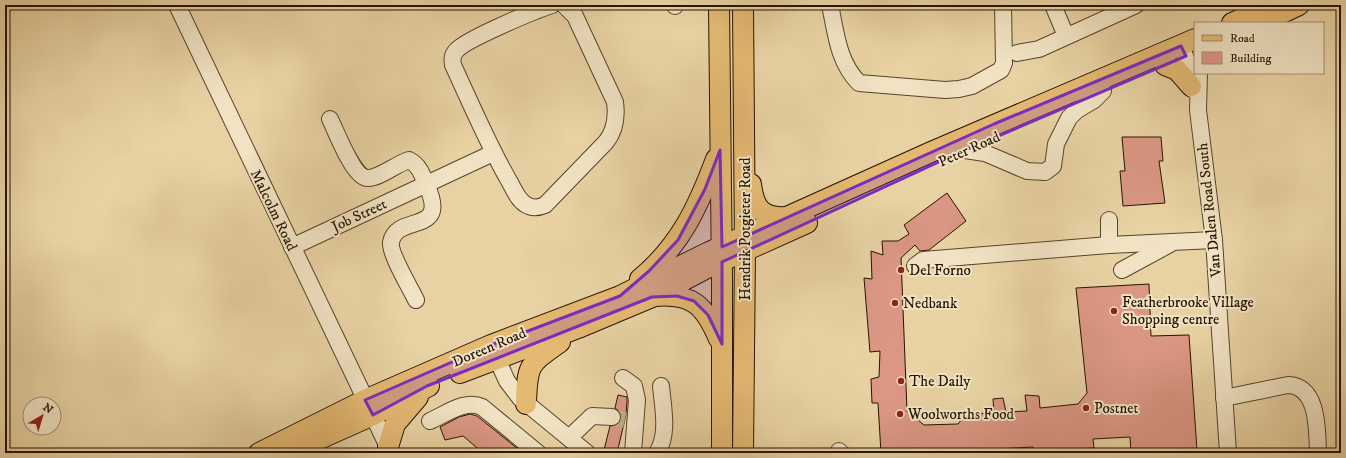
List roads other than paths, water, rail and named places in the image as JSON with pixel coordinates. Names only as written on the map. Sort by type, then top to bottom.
[{"type":"main road","name":"Hendrik Potgieter Road","points":[[719,5],[722,254],[722,453]]},
{"type":"main road","name":"Hendrik Potgieter Road","points":[[743,5],[745,126],[743,453]]},
{"type":"main road","points":[[1252,16],[1272,5]]},
{"type":"main road","points":[[1235,22],[1252,16],[1299,5]]},
{"type":"main road","name":"Peter Road","points":[[745,244],[1165,65],[1191,47]]},
{"type":"main road","name":"Peter Road","points":[[745,244],[788,217],[987,127],[1191,47]]},
{"type":"main road","points":[[1165,65],[1195,80]]},
{"type":"main road","points":[[745,126],[752,188],[756,206],[772,217],[788,217]]},
{"type":"main road","points":[[620,296],[649,271],[678,240],[695,210],[720,150]]},
{"type":"main road","points":[[722,254],[745,244]]},
{"type":"main road","name":"Doreen Road","points":[[259,453],[369,407],[620,296],[722,254]]},
{"type":"main road","name":"Doreen Road","points":[[288,453],[369,407],[427,386],[494,351],[578,328],[652,297],[722,254]]},
{"type":"main road","points":[[652,297],[677,296],[694,301],[708,314],[722,344]]},
{"type":"main road","points":[[526,404],[527,374],[530,367],[540,356],[578,328]]},
{"type":"main road","points":[[389,450],[395,424],[427,386]]},
{"type":"street","name":"Malcolm Road","points":[[177,5],[389,450]]},
{"type":"street","points":[[552,5],[472,40],[456,50],[452,58],[453,65],[493,153],[523,204],[530,208],[538,208],[545,204],[610,136],[616,112],[615,102],[575,16],[564,5]]},
{"type":"street","points":[[830,5],[840,51],[850,73],[859,83],[946,90],[972,86],[1001,70],[1004,63],[1003,5]]},
{"type":"street","points":[[1053,5],[1066,36]]},
{"type":"street","points":[[1017,53],[1039,49],[1136,5]]},
{"type":"street","name":"Van Dalen Road South","points":[[1191,47],[1194,72]]},
{"type":"street","name":"Van Dalen Road South","points":[[1195,80],[1214,240],[1228,453]]},
{"type":"street","points":[[965,150],[989,154],[1027,171],[1045,172],[1053,166],[1056,144],[1069,118],[1077,110],[1094,100],[1103,91]]},
{"type":"street","points":[[330,119],[354,168],[363,176],[368,178],[409,160],[419,168],[434,204],[430,216],[400,230],[393,236],[390,243],[416,300]]},
{"type":"street","name":"Job Street","points":[[292,247],[493,153]]},
{"type":"street","points":[[1109,220],[1109,245]]},
{"type":"street","points":[[916,266],[923,260],[1109,245],[1214,240]]},
{"type":"street","points":[[1122,270],[1175,242]]},
{"type":"street","points":[[494,351],[507,381],[526,404],[587,453]]},
{"type":"street","points":[[623,378],[634,386],[636,393],[624,421],[633,453]]},
{"type":"street","points":[[1224,398],[1288,385],[1294,385],[1300,388],[1310,399],[1314,408],[1318,453]]},
{"type":"street","points":[[658,453],[664,442],[661,386]]},
{"type":"street","points":[[430,421],[467,404],[474,404],[482,407],[538,453]]},
{"type":"street","points":[[569,438],[592,416],[624,421]]},
{"type":"tunnel","points":[[612,417],[625,420]]},
{"type":"place","name":"Del Forno","points":[[901,270]]},
{"type":"place","name":"Nedbank","points":[[895,303]]},
{"type":"place","name":"Featherbrooke Village Shopping centre","points":[[1114,311]]},
{"type":"place","name":"The Daily","points":[[901,381]]},
{"type":"place","name":"Postnet","points":[[1086,408]]},
{"type":"place","name":"Woolworths Food","points":[[900,414]]}]
